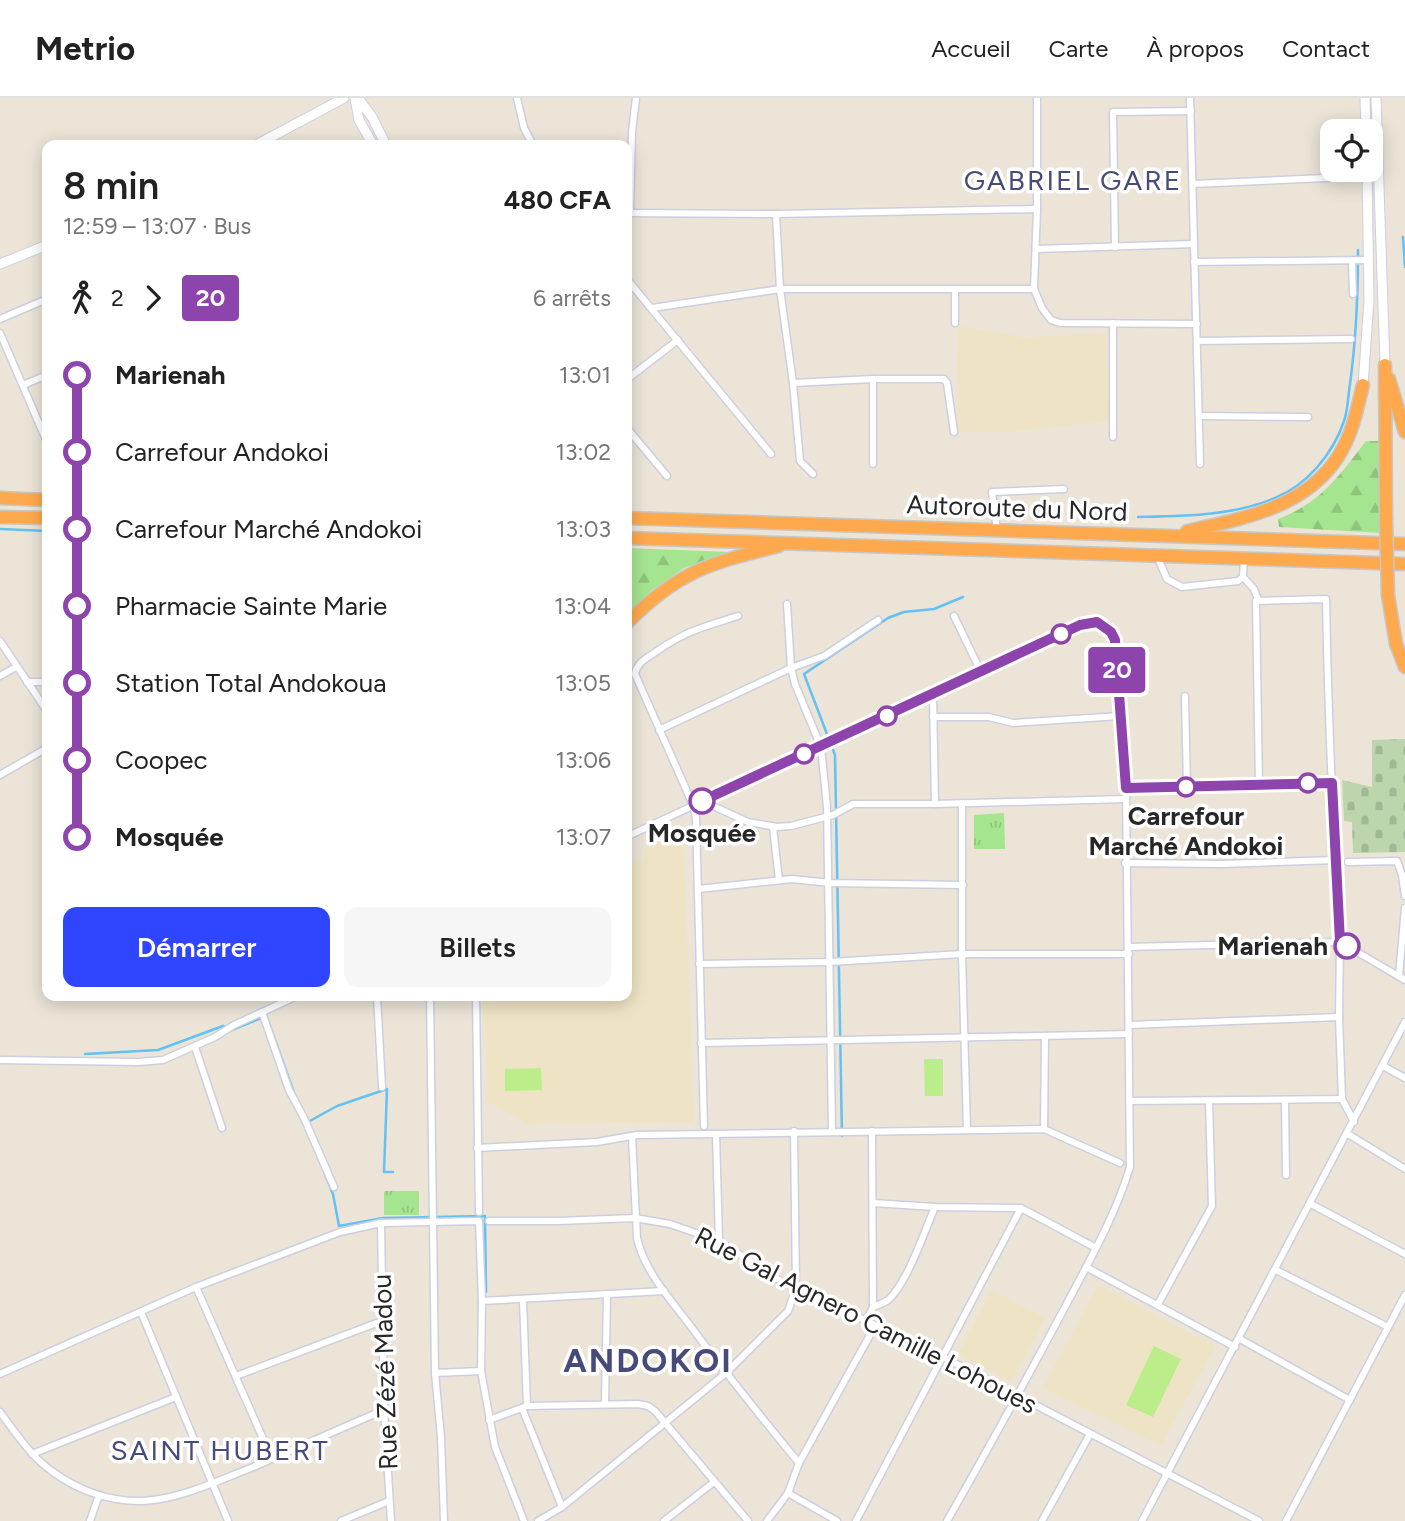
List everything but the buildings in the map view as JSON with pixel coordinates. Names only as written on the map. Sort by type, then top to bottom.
[{"type":"highway","points":[[1385,365],[1405,432]]},
{"type":"highway","points":[[1385,365],[1388,595],[1396,644],[1405,667]]},
{"type":"highway","points":[[1170,535],[1258,514],[1305,491],[1323,476],[1346,443],[1363,385]]},
{"type":"highway","points":[[0,498],[42,500]]},
{"type":"highway","points":[[0,517],[42,518]]},
{"type":"highway","name":"Autoroute du Nord","points":[[632,518],[1405,544]]},
{"type":"highway","name":"Autoroute du Nord","points":[[632,538],[1404,564]]},
{"type":"highway","points":[[632,618],[647,603],[687,573],[716,562],[794,542]]},
{"type":"main road","points":[[265,140],[344,98]]},
{"type":"main road","points":[[356,98],[359,120],[370,140]]},
{"type":"main road","points":[[356,98],[372,117],[384,140]]},
{"type":"main road","points":[[1365,98],[1366,119]]},
{"type":"main road","points":[[1376,98],[1377,119]]},
{"type":"main road","points":[[1363,385],[1369,306],[1366,260],[1367,182]]},
{"type":"main road","points":[[1379,182],[1385,365]]},
{"type":"main road","points":[[0,264],[42,247]]},
{"type":"street","points":[[517,98],[524,128],[530,140]]},
{"type":"street","points":[[632,140],[636,98]]},
{"type":"street","points":[[1037,98],[1034,289],[1051,320],[1060,323],[1197,324]]},
{"type":"street","points":[[1190,98],[1200,464]]},
{"type":"street","points":[[1115,247],[1113,112],[1191,111]]},
{"type":"street","points":[[1193,184],[1320,176]]},
{"type":"street","points":[[632,213],[776,214],[1037,209]]},
{"type":"street","points":[[776,214],[780,289],[800,461],[813,474]]},
{"type":"street","points":[[1036,249],[1193,244]]},
{"type":"street","points":[[1194,262],[1366,260]]},
{"type":"street","points":[[1353,261],[1353,294]]},
{"type":"street","points":[[632,285],[771,454]]},
{"type":"street","points":[[652,308],[780,289],[1034,289]]},
{"type":"street","points":[[955,289],[955,323]]},
{"type":"street","points":[[0,318],[42,301]]},
{"type":"street","points":[[1113,323],[1113,437]]},
{"type":"street","points":[[0,333],[42,430]]},
{"type":"street","points":[[1198,341],[1351,339]]},
{"type":"street","points":[[632,375],[678,340]]},
{"type":"street","points":[[23,385],[42,377]]},
{"type":"street","points":[[793,383],[873,379],[946,380],[954,432]]},
{"type":"street","points":[[873,379],[873,464]]},
{"type":"street","points":[[1199,416],[1308,417]]},
{"type":"street","points":[[632,434],[667,476]]},
{"type":"street","points":[[997,530],[992,492],[1064,489]]},
{"type":"street","points":[[1157,556],[1167,579],[1182,587],[1238,581],[1243,577]]},
{"type":"street","points":[[1244,559],[1243,577],[1254,589],[1258,600]]},
{"type":"street","points":[[1258,600],[1326,599],[1328,743],[1340,942],[1342,1099],[1354,1122]]},
{"type":"street","points":[[1258,600],[1255,603],[1259,784]]},
{"type":"street","points":[[787,604],[791,668],[821,747],[827,816],[832,1130]]},
{"type":"street","points":[[704,1126],[696,818],[693,805],[636,678],[638,664],[680,635],[738,616]]},
{"type":"street","points":[[954,616],[981,672]]},
{"type":"street","points":[[659,730],[791,668],[824,656],[878,620]]},
{"type":"street","points":[[632,834],[1080,625],[1097,622],[1111,632],[1115,640],[1126,788],[1130,1167],[1121,1196],[1096,1248],[1019,1396],[947,1521]]},
{"type":"street","points":[[0,640],[42,704]]},
{"type":"street","points":[[0,676],[16,667]]},
{"type":"street","points":[[27,682],[42,682]]},
{"type":"street","points":[[933,694],[935,804]]},
{"type":"street","points":[[1185,696],[1187,787]]},
{"type":"street","points":[[933,717],[989,717],[1013,723],[1120,716]]},
{"type":"street","points":[[0,775],[42,751]]},
{"type":"street","points":[[1126,788],[1332,783]]},
{"type":"street","points":[[702,801],[748,822],[774,827],[791,826],[827,816],[853,804],[1126,799]]},
{"type":"street","points":[[962,803],[962,954],[967,1130]]},
{"type":"street","points":[[774,827],[779,880]]},
{"type":"street","points":[[1125,863],[1222,864],[1335,860]]},
{"type":"street","points":[[1348,862],[1396,860],[1404,876],[1405,896]]},
{"type":"street","points":[[698,889],[779,880],[963,885]]},
{"type":"street","points":[[699,964],[830,962],[962,954],[1128,951],[1340,942],[1402,978],[1405,908]]},
{"type":"street","points":[[0,1060],[163,1060],[195,1047],[286,1001]]},
{"type":"street","points":[[377,1001],[382,1087]]},
{"type":"street","points":[[430,1001],[435,1373],[442,1437],[444,1521]]},
{"type":"street","points":[[476,1001],[479,1212]]},
{"type":"street","points":[[262,1012],[289,1090],[334,1187]]},
{"type":"street","points":[[1129,1025],[1339,1017]]},
{"type":"street","points":[[1142,1521],[1405,1022]]},
{"type":"street","points":[[701,1043],[1129,1034]]},
{"type":"street","points":[[1044,1129],[1045,1036]]},
{"type":"street","points":[[195,1047],[222,1128]]},
{"type":"street","points":[[1383,1066],[1405,1078]]},
{"type":"street","points":[[1130,1101],[1342,1099]]},
{"type":"street","points":[[1158,1304],[1212,1206],[1209,1101]]},
{"type":"street","points":[[1285,1101],[1286,1175]]},
{"type":"street","points":[[477,1149],[632,1137],[794,1131],[1044,1129],[1120,1163]]},
{"type":"street","points":[[538,1521],[562,1507],[726,1373],[788,1311],[796,1289],[794,1131]]},
{"type":"street","points":[[866,1321],[873,1307],[872,1131]]},
{"type":"street","points":[[716,1134],[719,1241]]},
{"type":"street","points":[[1348,1134],[1405,1169]]},
{"type":"street","points":[[632,1137],[639,1251],[664,1291],[799,1463]]},
{"type":"street","points":[[873,1203],[1021,1208],[1096,1248]]},
{"type":"street","points":[[1311,1204],[1405,1254]]},
{"type":"street","points":[[873,1307],[888,1300],[894,1293],[917,1251],[935,1207]]},
{"type":"street","points":[[856,1521],[1021,1208]]},
{"type":"street","name":"Rue Gal Agnero Camille Lohoues","points":[[489,1221],[635,1218],[670,1224],[719,1241],[766,1273],[796,1289],[943,1357],[1259,1521]]},
{"type":"street","points":[[0,1374],[196,1287],[340,1231],[381,1223],[479,1221],[481,1371],[495,1447],[524,1521]]},
{"type":"street","name":"Rue Zézé Madou","points":[[381,1223],[384,1410],[391,1521]]},
{"type":"street","points":[[1086,1267],[1236,1347]]},
{"type":"street","points":[[1276,1270],[1388,1327]]},
{"type":"street","points":[[196,1287],[272,1459]]},
{"type":"street","points":[[482,1301],[664,1291]]},
{"type":"street","points":[[605,1403],[607,1294]]},
{"type":"street","points":[[1286,1521],[1404,1299]]},
{"type":"street","points":[[523,1300],[525,1407],[562,1507]]},
{"type":"street","points":[[141,1312],[228,1521]]},
{"type":"street","points":[[236,1376],[382,1321]]},
{"type":"street","points":[[767,1521],[788,1493],[799,1463],[876,1326]]},
{"type":"street","points":[[1240,1339],[1350,1400]]},
{"type":"street","points":[[435,1373],[481,1371]]},
{"type":"street","points":[[32,1454],[176,1397]]},
{"type":"street","points":[[489,1420],[525,1407],[643,1404],[655,1411],[748,1521]]},
{"type":"street","points":[[0,1412],[32,1454],[67,1482],[110,1499],[145,1501],[162,1499],[212,1484],[384,1410]]},
{"type":"street","points":[[1042,1521],[1090,1434]]},
{"type":"street","points":[[664,1521],[714,1482]]},
{"type":"street","points":[[788,1493],[837,1521]]},
{"type":"street","points":[[90,1521],[99,1495]]},
{"type":"street","points":[[341,1521],[389,1501]]},
{"type":"shaded area","points":[[958,326],[1021,338],[1106,333],[1109,421],[1017,431],[957,432]]},
{"type":"shaded area","points":[[683,830],[694,1122],[528,1124],[487,1101],[484,1001],[632,1001],[632,864],[645,857],[646,848]]},
{"type":"shaded area","points":[[1098,1285],[1215,1346],[1161,1446],[1043,1388]]},
{"type":"shaded area","points":[[992,1290],[1045,1318],[1011,1382],[958,1354]]},
{"type":"green space","points":[[1366,441],[1379,441],[1381,533],[1279,527],[1278,519],[1318,496]]},
{"type":"green space","points":[[632,548],[729,552],[684,568],[652,590],[632,609]]},
{"type":"green space","points":[[1405,739],[1405,852],[1353,853],[1352,822],[1344,821],[1342,780],[1372,787],[1372,740]]},
{"type":"green space","points":[[1004,813],[1005,849],[974,849],[974,815]]},
{"type":"green space","points":[[924,1059],[943,1059],[943,1096],[925,1096]]},
{"type":"green space","points":[[541,1068],[542,1090],[505,1091],[505,1069]]},
{"type":"green space","points":[[384,1191],[419,1191],[419,1215],[384,1215]]},
{"type":"green space","points":[[1154,1346],[1181,1359],[1153,1417],[1126,1405]]},
{"type":"waterway","points":[[1403,237],[1405,267]]},
{"type":"waterway","points":[[1138,517],[1208,514],[1259,504],[1298,485],[1317,467],[1333,445],[1346,412],[1355,334],[1358,250]]},
{"type":"waterway","points":[[0,529],[42,531]]},
{"type":"waterway","points":[[842,1136],[835,755],[804,674],[888,618],[904,612],[934,609],[963,597]]},
{"type":"waterway","points":[[85,1054],[158,1050],[223,1026],[232,1030],[261,1018]]},
{"type":"waterway","points":[[268,1020],[294,1093]]},
{"type":"waterway","points":[[308,1122],[337,1106],[387,1089],[384,1172],[393,1172]]},
{"type":"waterway","points":[[325,1174],[333,1194],[339,1226],[383,1218],[485,1216],[486,1292]]},
{"type":"bus line","name":"20","points":[[702,801],[1080,625],[1097,622],[1107,627],[1115,640],[1126,788],[1332,783],[1340,942],[1347,946]]},
{"type":"place","name":"Carrefour Marché Andokoi","points":[[1186,787]]},
{"type":"place","name":"Mosquée","points":[[702,801]]},
{"type":"place","name":"Marienah","points":[[1347,946]]},
{"type":"district","name":"GABRIEL GARE","points":[[1073,180]]},
{"type":"district","name":"ANDOKOI","points":[[648,1360]]},
{"type":"district","name":"SAINT HUBERT","points":[[220,1450]]}]
